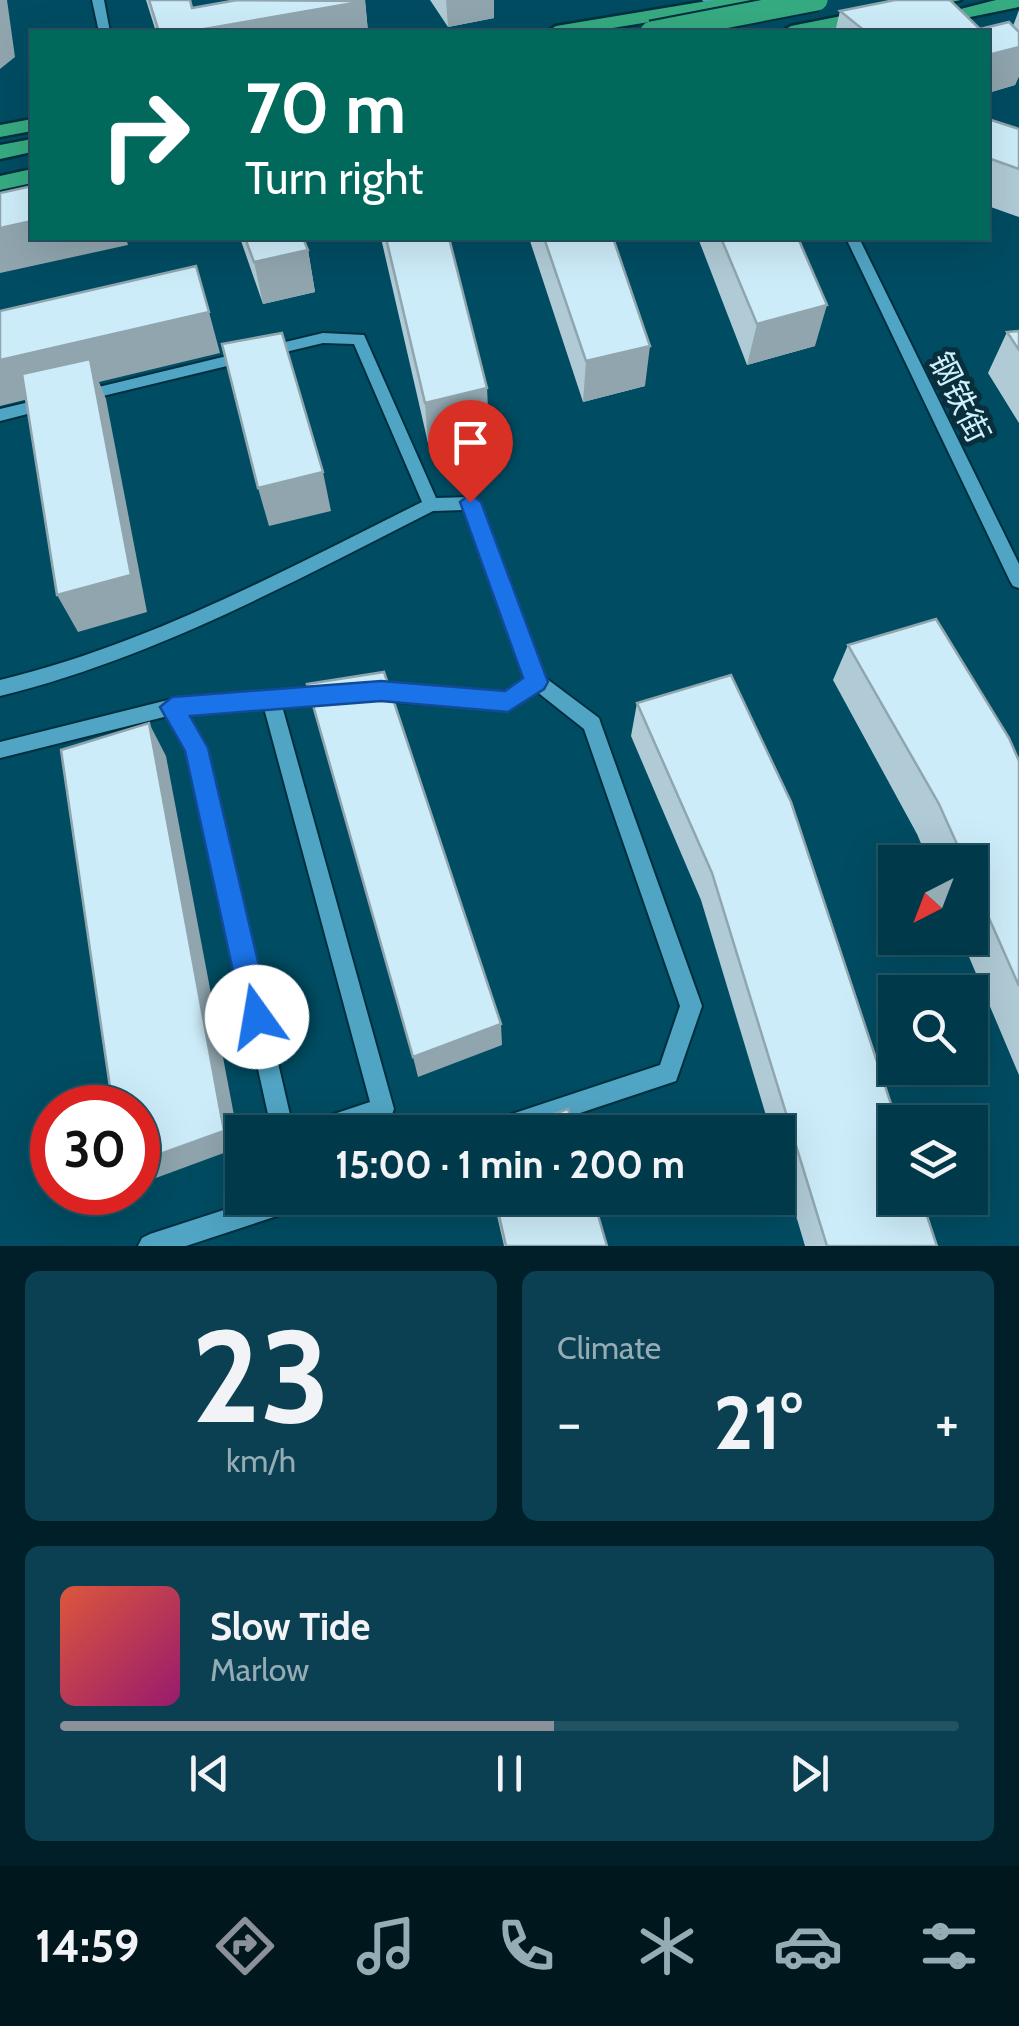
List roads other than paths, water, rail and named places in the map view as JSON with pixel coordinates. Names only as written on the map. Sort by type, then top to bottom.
[{"type":"highway","points":[[567,30],[747,0]]},
{"type":"highway","points":[[662,30],[818,0]]},
{"type":"highway","points":[[801,30],[951,0]]},
{"type":"highway","points":[[880,30],[1019,1]]},
{"type":"highway","points":[[0,130],[30,125]]},
{"type":"highway","points":[[0,152],[30,146]]},
{"type":"highway","points":[[0,183],[30,176]]},
{"type":"highway","points":[[0,205],[30,199]]},
{"type":"street","points":[[98,0],[105,30]]},
{"type":"street","points":[[712,3],[734,30]]},
{"type":"street","name":"钢铁街","points":[[853,240],[1019,581]]},
{"type":"street","points":[[0,415],[324,338],[359,340],[431,505]]},
{"type":"street","points":[[0,688],[65,672],[222,610],[431,505],[470,502],[536,682],[592,724],[691,1006],[668,1073],[541,1115]]},
{"type":"street","points":[[0,750],[172,707],[381,691],[508,702],[536,682]]},
{"type":"street","points":[[271,699],[383,1109],[364,1115]]},
{"type":"street","points":[[172,707],[196,748],[279,1115]]},
{"type":"street","points":[[150,1246],[244,1215]]}]
